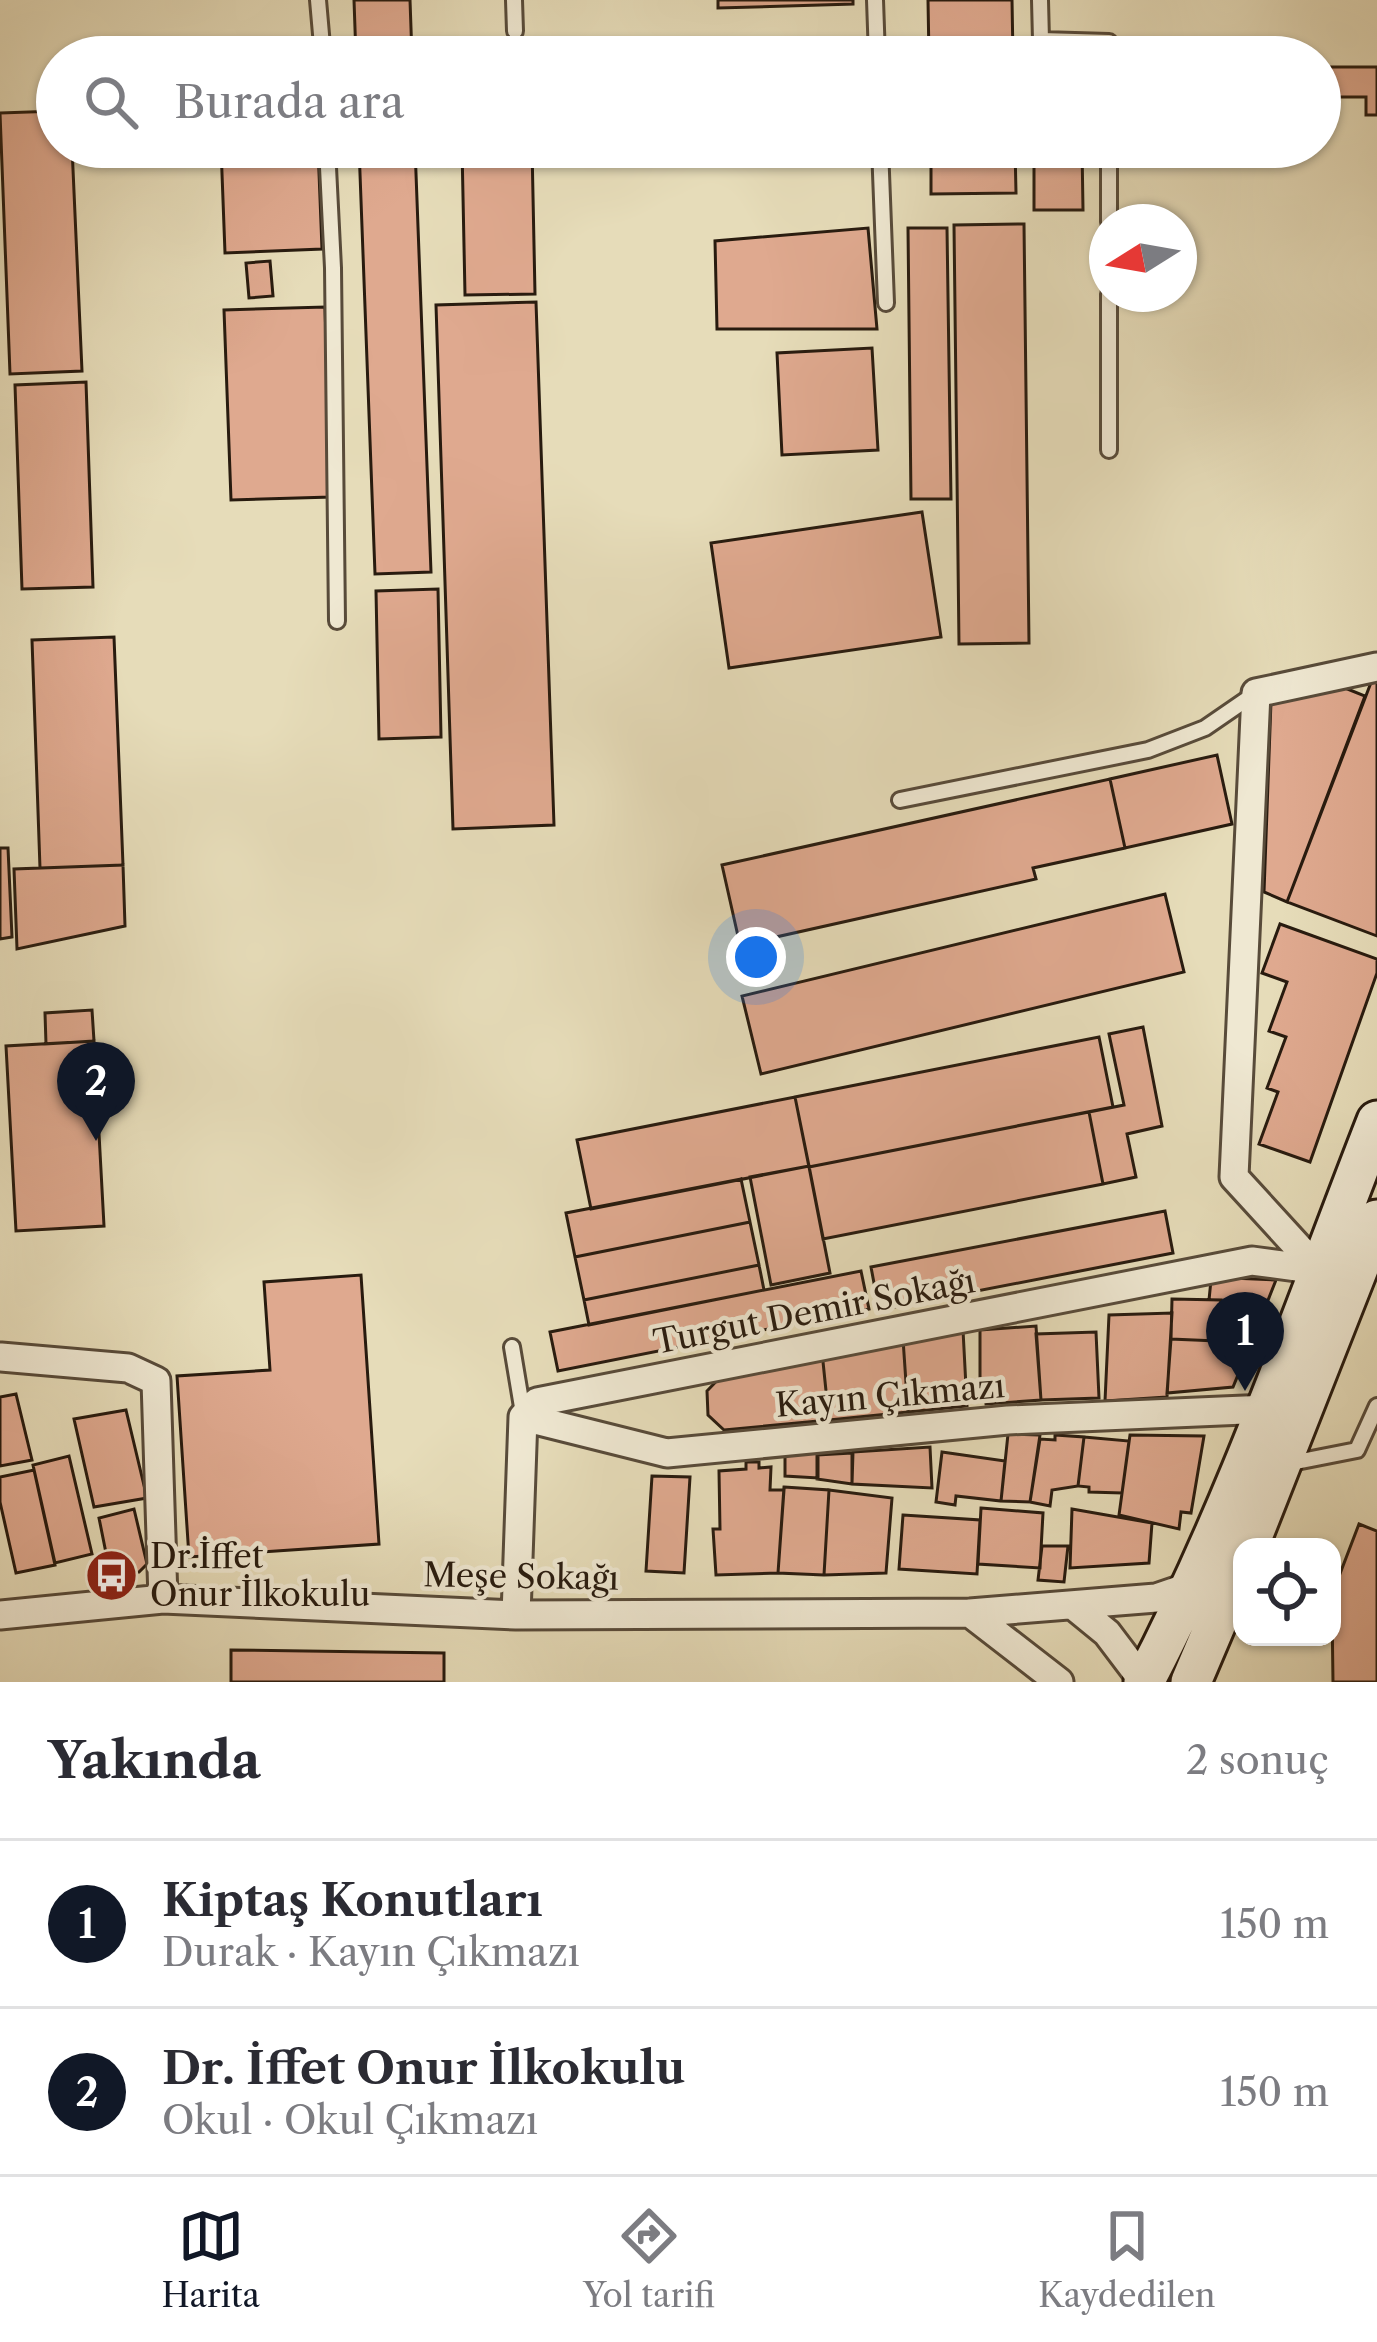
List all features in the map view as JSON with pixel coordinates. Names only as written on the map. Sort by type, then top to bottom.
[{"type":"main road","points":[[1144,1682],[1194,1585],[1268,1409],[1377,1121]]},
{"type":"main road","points":[[1252,1538],[1374,1238]]},
{"type":"main road","points":[[1190,1682],[1233,1583]]},
{"type":"street","points":[[1319,1270],[1234,1177],[1256,693],[1377,667]]},
{"type":"street","name":"Turgut Demir Sokağı","points":[[523,1418],[537,1402],[1252,1262],[1319,1270]]},
{"type":"street","points":[[1,1357],[128,1368],[156,1381],[163,1599]]},
{"type":"street","name":"Kayın Çıkmazı","points":[[523,1418],[667,1453],[1008,1420],[1268,1409]]},
{"type":"street","points":[[516,1615],[523,1418]]},
{"type":"street","name":"Meşe Sokağı","points":[[0,1615],[163,1599],[516,1615],[970,1613],[1156,1598],[1194,1585]]},
{"type":"street","points":[[1074,1606],[1107,1633],[1144,1682]]},
{"type":"street","points":[[970,1613],[1059,1682]]},
{"type":"lane","points":[[318,0],[321,36]]},
{"type":"lane","points":[[514,0],[515,31]]},
{"type":"lane","points":[[875,0],[876,36]]},
{"type":"lane","points":[[1040,0],[1041,36]]},
{"type":"lane","points":[[328,168],[337,621]]},
{"type":"lane","points":[[881,168],[886,303]]},
{"type":"lane","points":[[1108,168],[1108,204]]},
{"type":"lane","points":[[1108,312],[1108,450]]},
{"type":"lane","points":[[900,800],[1148,751],[1205,728],[1256,693]]},
{"type":"lane","points":[[512,1347],[523,1418]]},
{"type":"lane","points":[[1281,1465],[1357,1450],[1377,1406]]},
{"type":"building","points":[[354,0],[410,0],[411,36],[355,36]]},
{"type":"building","points":[[718,0],[853,0],[853,4],[718,8]]},
{"type":"building","points":[[928,0],[1012,0],[1013,36],[929,36]]},
{"type":"building","points":[[1341,67],[1377,67],[1377,115],[1366,115],[1366,97],[1341,97]]},
{"type":"building","points":[[36,112],[36,168],[73,168],[82,371],[10,374],[0,113]]},
{"type":"building","points":[[222,168],[319,168],[322,249],[225,253]]},
{"type":"building","points":[[360,168],[416,168],[431,572],[375,574]]},
{"type":"building","points":[[462,168],[532,168],[535,294],[465,295]]},
{"type":"building","points":[[931,168],[1015,168],[1016,193],[931,194]]},
{"type":"building","points":[[1034,168],[1082,168],[1083,210],[1034,210]]},
{"type":"building","points":[[1024,224],[1029,643],[959,644],[954,225]]},
{"type":"building","points":[[868,228],[877,329],[717,329],[715,241]]},
{"type":"building","points":[[908,228],[947,228],[951,499],[911,499]]},
{"type":"building","points":[[270,261],[273,296],[249,298],[246,263]]},
{"type":"building","points":[[536,302],[554,825],[453,829],[436,305]]},
{"type":"building","points":[[325,307],[331,497],[231,500],[224,310]]},
{"type":"building","points":[[872,348],[878,450],[782,455],[777,353]]},
{"type":"building","points":[[86,382],[93,587],[22,589],[15,385]]},
{"type":"building","points":[[922,512],[941,637],[729,668],[711,543]]},
{"type":"building","points":[[438,589],[441,737],[379,739],[376,591]]},
{"type":"building","points":[[114,637],[123,865],[40,868],[32,640]]},
{"type":"building","points":[[1372,680],[1377,682],[1377,936],[1287,902]]},
{"type":"building","points":[[1345,688],[1365,696],[1287,902],[1264,892],[1271,701]]},
{"type":"building","points":[[1217,755],[1232,824],[1125,848],[1110,779]]},
{"type":"building","points":[[1110,779],[1125,848],[1033,868],[1036,879],[740,945],[722,865]]},
{"type":"building","points":[[0,848],[8,848],[12,937],[0,939]]},
{"type":"building","points":[[123,865],[125,926],[17,949],[14,869]]},
{"type":"building","points":[[1165,894],[1184,972],[761,1074],[742,996]]},
{"type":"building","points":[[1280,924],[1377,959],[1377,973],[1310,1162],[1259,1144],[1278,1092],[1267,1088],[1286,1037],[1269,1031],[1287,982],[1262,973]]},
{"type":"building","points":[[92,1010],[94,1041],[46,1044],[45,1013]]},
{"type":"building","points":[[1143,1027],[1162,1126],[1127,1134],[1136,1177],[1103,1184],[1089,1112],[1124,1105],[1109,1034]]},
{"type":"building","points":[[1099,1037],[1113,1107],[809,1167],[795,1097]]},
{"type":"building","points":[[94,1041],[104,1226],[16,1231],[6,1046]]},
{"type":"building","points":[[795,1097],[809,1166],[591,1209],[577,1140]]},
{"type":"building","points":[[1089,1112],[1103,1184],[823,1239],[809,1167]]},
{"type":"building","points":[[809,1166],[830,1273],[771,1285],[750,1177]]},
{"type":"building","points":[[741,1179],[750,1222],[575,1257],[566,1213]]},
{"type":"building","points":[[1165,1211],[1173,1253],[879,1310],[871,1267]]},
{"type":"building","points":[[750,1222],[759,1265],[584,1300],[575,1257]]},
{"type":"building","points":[[759,1265],[764,1290],[589,1325],[584,1300]]},
{"type":"building","points":[[861,1271],[869,1309],[558,1371],[550,1332]]},
{"type":"building","points":[[361,1275],[379,1544],[189,1557],[177,1376],[270,1370],[264,1282]]},
{"type":"building","points":[[1211,1280],[1276,1280],[1251,1343],[1217,1341],[1221,1300],[1209,1300]]},
{"type":"building","points":[[1172,1299],[1221,1300],[1217,1341],[1171,1339]]},
{"type":"building","points":[[1172,1313],[1167,1397],[1105,1401],[1109,1315]]},
{"type":"building","points":[[1036,1326],[1041,1400],[986,1404],[984,1385],[980,1385],[980,1330]]},
{"type":"building","points":[[963,1330],[967,1406],[908,1412],[903,1339]]},
{"type":"building","points":[[1096,1332],[1099,1398],[1041,1400],[1036,1334]]},
{"type":"building","points":[[903,1339],[908,1412],[829,1420],[822,1352]]},
{"type":"building","points":[[1171,1339],[1251,1343],[1233,1387],[1167,1393]]},
{"type":"building","points":[[822,1352],[829,1420],[724,1430],[708,1415],[707,1391],[730,1367]]},
{"type":"building","points":[[16,1394],[32,1460],[0,1466],[0,1397]]},
{"type":"building","points":[[126,1410],[147,1498],[94,1507],[74,1419]]},
{"type":"building","points":[[1008,1434],[1040,1435],[1030,1502],[1001,1501]]},
{"type":"building","points":[[1055,1435],[1084,1437],[1078,1486],[1052,1490],[1050,1506],[1030,1502],[1040,1439],[1055,1440]]},
{"type":"building","points":[[1130,1435],[1204,1436],[1191,1513],[1181,1512],[1179,1529],[1119,1515]]},
{"type":"building","points":[[1084,1437],[1129,1441],[1122,1493],[1089,1492],[1089,1487],[1078,1486]]},
{"type":"building","points":[[930,1447],[932,1488],[852,1484],[853,1452]]},
{"type":"building","points":[[818,1451],[818,1478],[785,1476],[785,1454]]},
{"type":"building","points":[[942,1452],[1005,1461],[1001,1501],[956,1496],[955,1505],[936,1502]]},
{"type":"building","points":[[852,1453],[852,1484],[817,1479],[817,1455]]},
{"type":"building","points":[[69,1456],[92,1554],[55,1563],[33,1465]]},
{"type":"building","points":[[746,1462],[771,1467],[770,1490],[784,1490],[778,1573],[716,1575],[713,1529],[720,1529],[719,1471],[746,1469]]},
{"type":"building","points":[[34,1470],[55,1565],[16,1573],[0,1502],[0,1477]]},
{"type":"building","points":[[652,1476],[690,1477],[684,1573],[646,1571]]},
{"type":"building","points":[[784,1487],[829,1490],[824,1575],[778,1573]]},
{"type":"building","points":[[829,1490],[892,1498],[886,1573],[824,1575]]},
{"type":"building","points":[[981,1508],[1043,1513],[1040,1568],[978,1564]]},
{"type":"building","points":[[134,1509],[147,1564],[139,1572],[110,1573],[99,1518]]},
{"type":"building","points":[[1072,1509],[1152,1523],[1149,1563],[1070,1568]]},
{"type":"building","points":[[903,1515],[980,1520],[977,1574],[899,1569]]},
{"type":"building","points":[[1359,1524],[1377,1531],[1377,1682],[1333,1682],[1333,1646],[1341,1646],[1341,1571]]},
{"type":"building","points":[[1042,1546],[1068,1546],[1064,1582],[1038,1580]]},
{"type":"building","points":[[231,1650],[444,1653],[444,1682],[231,1682]]},
{"type":"place","name":"Dr. İffet Onur İlkokulu","points":[[96,1141]]},
{"type":"place","name":"Kiptaş Konutları","points":[[1245,1391]]},
{"type":"place","name":"Dr.İffet Onur İlkokulu","points":[[111,1575]]}]
